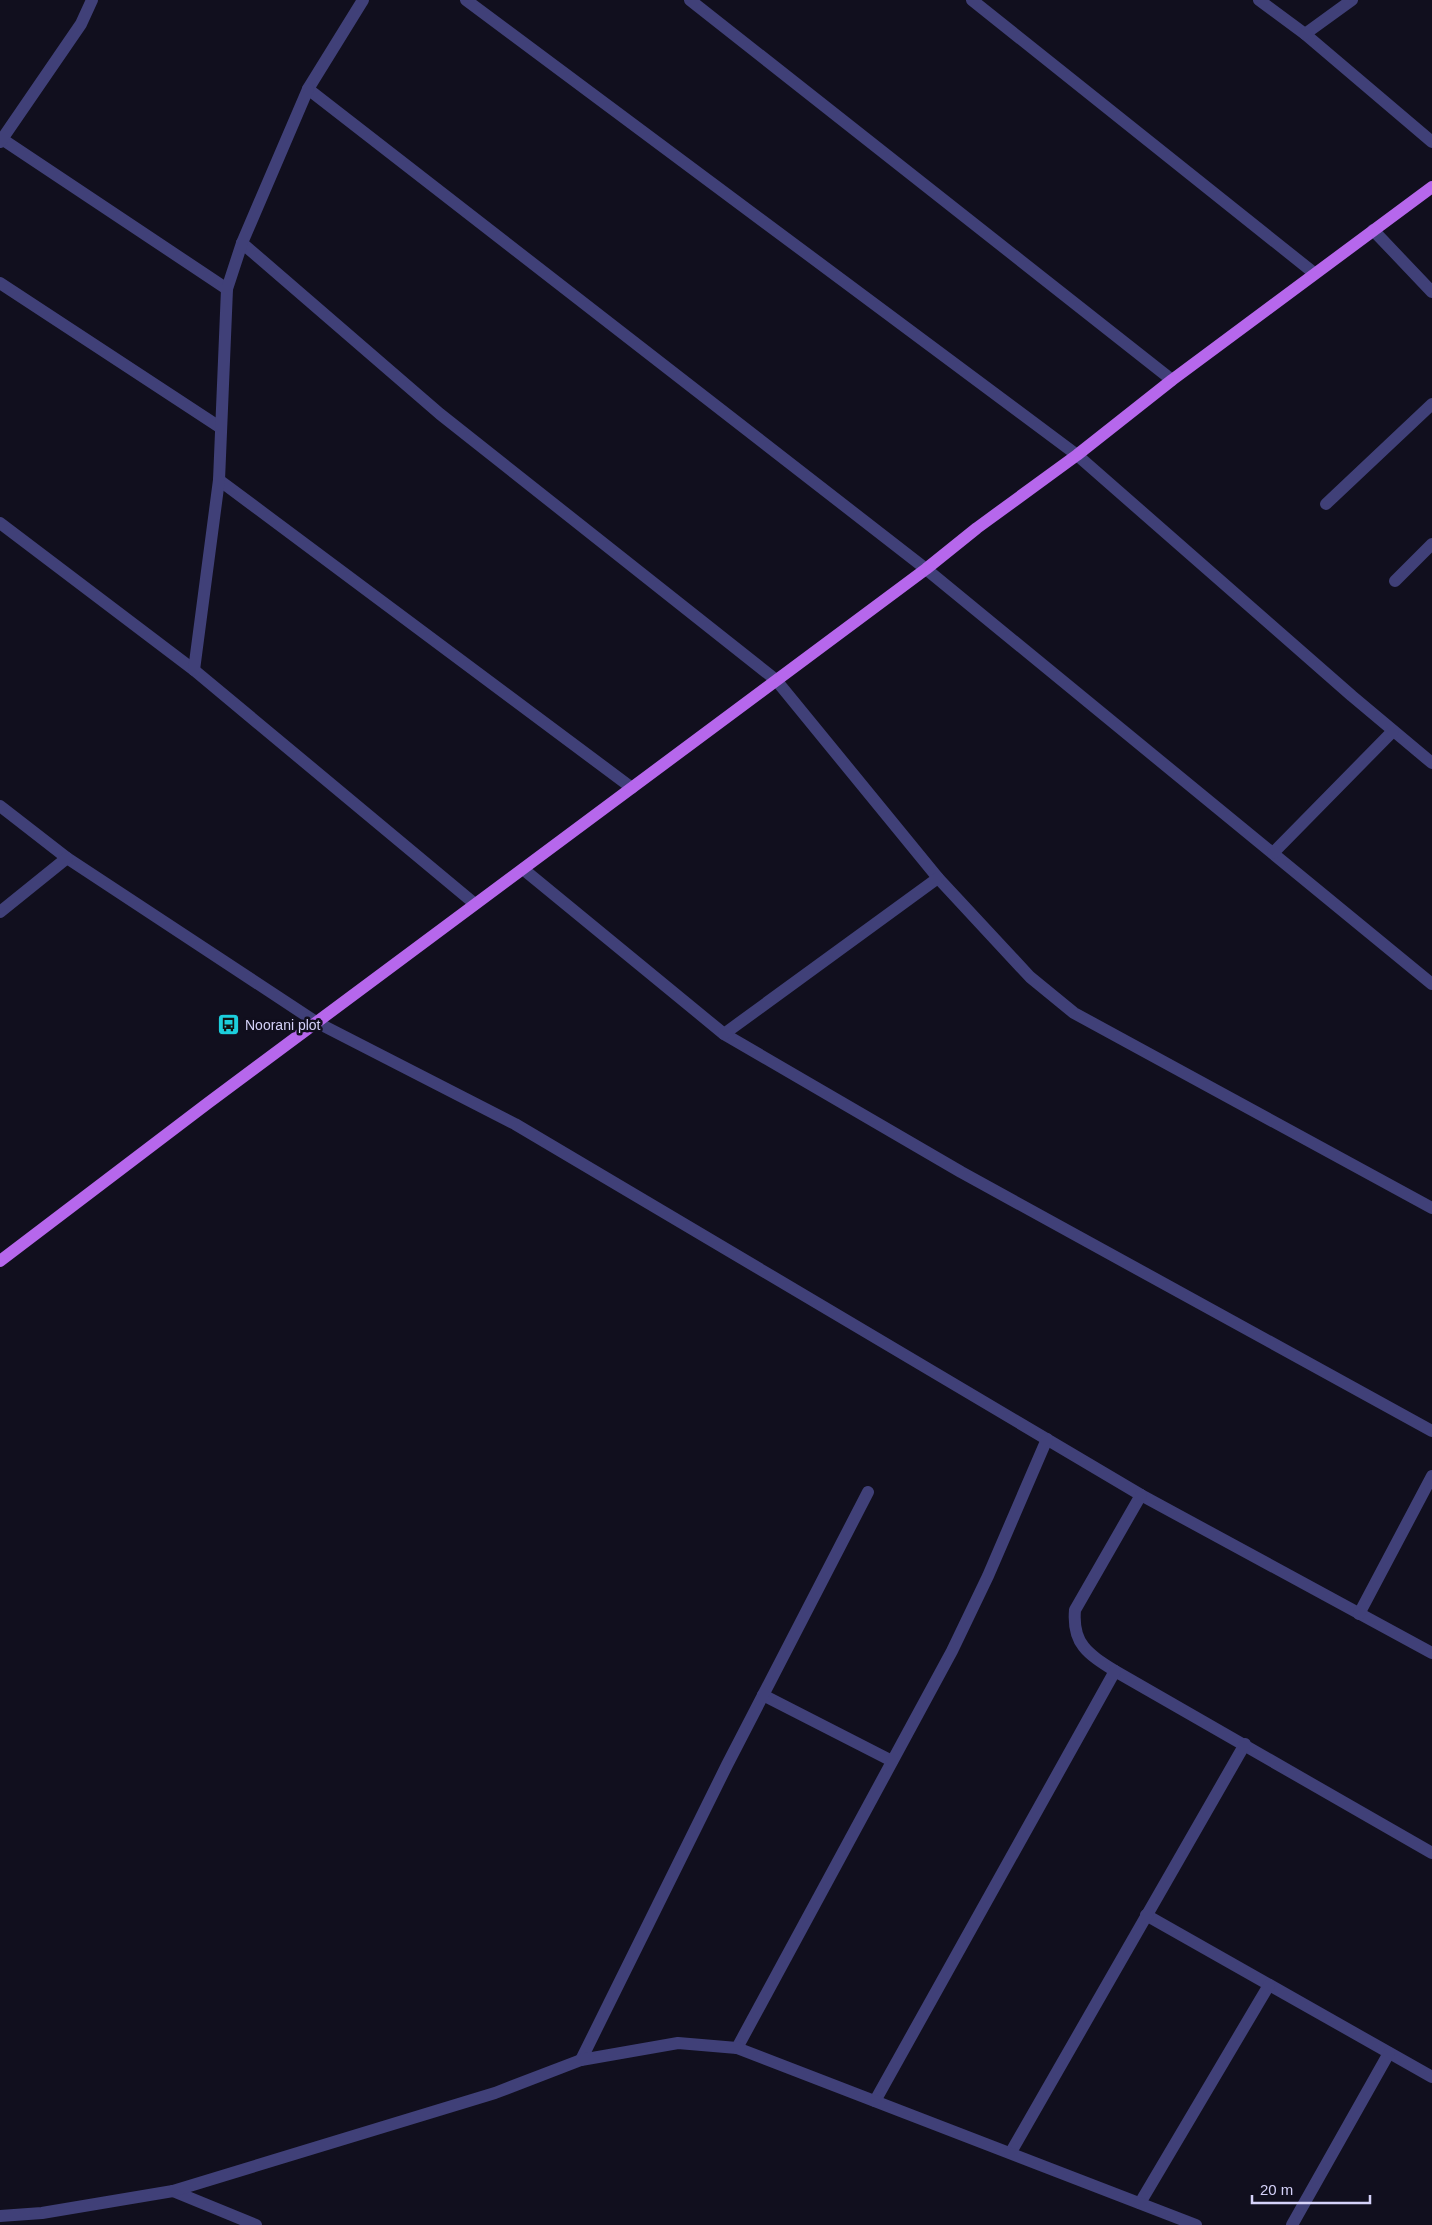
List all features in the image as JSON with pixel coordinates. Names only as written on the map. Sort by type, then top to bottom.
[{"type":"main road","points":[[0,1261],[316,1022],[926,569],[977,528],[1077,455],[1172,380],[1314,273],[1432,187]]},
{"type":"street","points":[[92,0],[81,24],[1,141],[227,289]]},
{"type":"street","points":[[194,670],[219,480],[227,289],[242,243],[308,89],[363,0]]},
{"type":"street","points":[[466,0],[1077,455],[1432,763]]},
{"type":"street","points":[[690,0],[1172,380]]},
{"type":"street","points":[[972,0],[1314,273]]},
{"type":"street","points":[[1259,0],[1305,34],[1432,142]]},
{"type":"street","points":[[1305,34],[1352,0]]},
{"type":"street","points":[[308,89],[926,569],[1432,984]]},
{"type":"street","points":[[1373,230],[1432,292]]},
{"type":"street","points":[[242,243],[440,414],[776,680],[938,878],[1030,977],[1074,1013],[1432,1208]]},
{"type":"street","points":[[0,283],[221,428]]},
{"type":"street","points":[[1326,504],[1432,404]]},
{"type":"street","points":[[219,480],[632,788]]},
{"type":"street","points":[[0,523],[194,670],[476,904]]},
{"type":"street","points":[[1395,582],[1432,544]]},
{"type":"street","points":[[1273,853],[1394,731]]},
{"type":"street","points":[[0,806],[67,858],[316,1022],[515,1124],[1140,1495],[1432,1653]]},
{"type":"street","points":[[0,912],[67,858]]},
{"type":"street","points":[[523,869],[724,1034],[961,1172],[1432,1431]]},
{"type":"street","points":[[724,1034],[938,878]]},
{"type":"street","points":[[737,2048],[952,1651],[988,1576],[1047,1439]]},
{"type":"street","points":[[1359,1614],[1432,1476]]},
{"type":"street","points":[[581,2060],[868,1492]]},
{"type":"street","points":[[1140,1495],[1075,1610],[1073,1628],[1078,1642],[1096,1659],[1115,1671],[1432,1852]]},
{"type":"street","points":[[875,2101],[1115,1671]]},
{"type":"street","points":[[764,1695],[892,1762]]},
{"type":"street","points":[[1011,2152],[1245,1744]]},
{"type":"street","points":[[1146,1915],[1432,2077]]},
{"type":"street","points":[[1140,2203],[1269,1984]]},
{"type":"street","points":[[0,2216],[19,2220],[42,2213],[173,2191],[495,2093],[581,2060],[678,2043],[737,2048],[1011,2152],[1196,2225]]},
{"type":"street","points":[[1292,2225],[1389,2053]]},
{"type":"street","points":[[173,2191],[256,2225]]},
{"type":"place","name":"Noorani plot","points":[[229,1025]]}]
